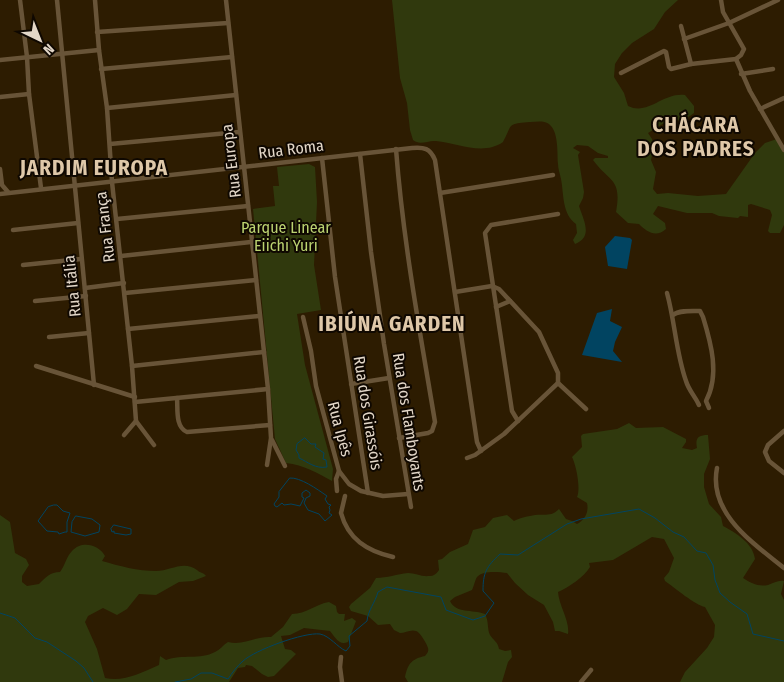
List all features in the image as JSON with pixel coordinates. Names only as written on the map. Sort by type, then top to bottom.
[{"type":"street","points":[[20,0],[41,188]]},
{"type":"street","name":"Rua Itália","points":[[57,0],[94,385]]},
{"type":"street","name":"Rua França","points":[[95,0],[136,421]]},
{"type":"street","name":"Rua Europa","points":[[226,0],[268,389],[271,438],[267,465]]},
{"type":"street","points":[[621,73],[664,51],[666,52],[670,68],[736,60],[744,49],[723,12],[721,0]]},
{"type":"street","points":[[684,39],[729,23],[778,0]]},
{"type":"street","points":[[97,32],[228,23]]},
{"type":"street","points":[[681,26],[691,64]]},
{"type":"street","points":[[0,60],[99,50]]},
{"type":"street","points":[[101,69],[232,57]]},
{"type":"street","points":[[736,60],[741,74],[784,150]]},
{"type":"street","points":[[741,74],[774,69]]},
{"type":"street","points":[[0,97],[29,94]]},
{"type":"street","points":[[107,108],[236,95]]},
{"type":"street","points":[[760,109],[784,98]]},
{"type":"street","points":[[110,144],[239,132]]},
{"type":"street","points":[[778,141],[784,138]]},
{"type":"street","name":"Rua Roma","points":[[0,194],[422,147],[428,150],[435,160],[440,192]]},
{"type":"street","points":[[396,150],[399,198],[435,422],[432,431],[428,433],[399,438]]},
{"type":"street","name":"Rua dos Flamboyants","points":[[360,154],[371,252],[389,378],[411,507]]},
{"type":"street","name":"Rua dos Girassóis","points":[[322,158],[335,277],[368,493]]},
{"type":"street","points":[[0,169],[2,185],[8,192]]},
{"type":"street","points":[[481,451],[477,442],[440,192],[553,175]]},
{"type":"street","points":[[117,219],[248,206]]},
{"type":"street","points":[[518,421],[512,411],[485,235],[488,228],[492,225],[558,214]]},
{"type":"street","points":[[12,230],[78,223]]},
{"type":"street","points":[[121,256],[251,242]]},
{"type":"street","points":[[22,266],[81,259]]},
{"type":"street","points":[[125,293],[256,280]]},
{"type":"street","points":[[85,288],[124,283]]},
{"type":"street","points":[[455,292],[492,286],[499,289],[538,332],[558,373],[558,383],[518,421],[481,451],[467,458]]},
{"type":"street","points":[[667,293],[685,380],[690,392],[699,405]]},
{"type":"street","points":[[35,301],[86,296]]},
{"type":"street","points":[[496,308],[510,300]]},
{"type":"street","points":[[673,315],[676,312],[697,311],[703,317],[713,359],[713,374],[709,396],[706,401],[709,408]]},
{"type":"street","points":[[128,328],[260,316]]},
{"type":"street","name":"Rua Ipês","points":[[303,317],[311,351],[316,386],[338,471],[349,484],[368,493],[383,496],[408,494]]},
{"type":"street","points":[[49,337],[89,333]]},
{"type":"street","points":[[132,366],[264,352]]},
{"type":"street","points":[[36,366],[135,400],[268,389]]},
{"type":"street","points":[[351,384],[389,378]]},
{"type":"street","points":[[558,383],[586,409]]},
{"type":"street","points":[[177,398],[179,424],[187,432],[270,425]]},
{"type":"street","points":[[124,435],[136,421],[154,446]]},
{"type":"street","points":[[784,431],[768,445],[765,452],[769,461],[784,473]]},
{"type":"street","name":"Rua Europa","points":[[271,438],[285,466]]},
{"type":"street","points":[[717,468],[715,485],[720,501],[728,516],[747,538],[784,568]]},
{"type":"street","points":[[337,491],[336,479],[338,471]]},
{"type":"street","points":[[344,496],[341,513],[354,538],[363,546],[393,557]]},
{"type":"street","points":[[341,657],[342,682]]},
{"type":"street","points":[[581,682],[591,670]]},
{"type":"green space","points":[[392,0],[678,0],[665,12],[654,29],[632,43],[615,64],[614,77],[624,93],[628,106],[642,108],[670,97],[685,95],[694,106],[694,113],[683,121],[669,120],[648,133],[654,146],[651,160],[656,172],[653,189],[657,194],[668,193],[698,196],[726,194],[755,153],[765,143],[777,139],[784,152],[784,225],[780,233],[770,233],[768,231],[772,215],[770,210],[751,204],[748,205],[748,217],[740,216],[738,218],[719,216],[712,213],[687,213],[658,206],[653,214],[665,223],[666,229],[659,233],[652,233],[639,224],[628,223],[616,212],[616,187],[593,160],[595,158],[608,158],[608,156],[598,153],[588,146],[577,145],[573,148],[580,152],[578,155],[584,192],[579,206],[585,222],[586,232],[581,241],[575,244],[573,240],[577,233],[576,224],[571,220],[566,210],[558,168],[556,137],[549,124],[540,122],[514,124],[511,126],[503,142],[487,148],[470,148],[436,141],[418,143],[413,140],[407,103],[400,78]]},
{"type":"green space","name":"Parque Linear Eiichi Yuri","points":[[309,164],[315,167],[317,202],[314,265],[321,310],[297,314],[305,365],[333,469],[332,481],[305,467],[286,463],[275,439],[253,209],[275,206],[273,186],[279,186],[277,167]]},
{"type":"green space","points":[[629,423],[636,428],[663,427],[686,439],[682,448],[692,450],[697,448],[696,442],[698,438],[708,435],[710,459],[704,474],[704,487],[709,504],[721,517],[723,526],[743,539],[754,553],[755,559],[743,578],[758,585],[768,585],[784,581],[781,594],[784,600],[784,682],[680,682],[685,672],[707,648],[714,637],[715,625],[705,607],[691,600],[665,581],[664,578],[669,572],[674,558],[664,539],[652,537],[613,560],[589,563],[590,567],[584,574],[571,585],[558,592],[568,634],[555,631],[553,622],[544,605],[528,595],[507,573],[483,573],[476,578],[472,590],[450,601],[460,610],[485,614],[490,635],[497,643],[499,649],[511,650],[512,657],[508,662],[502,682],[408,682],[405,677],[409,665],[414,660],[425,656],[428,651],[421,636],[418,632],[414,631],[400,633],[394,630],[390,624],[378,625],[368,616],[351,611],[349,607],[351,604],[370,588],[376,578],[408,573],[432,576],[439,570],[438,560],[468,544],[473,530],[485,527],[493,518],[507,515],[514,521],[533,515],[551,514],[559,509],[566,519],[577,524],[586,515],[587,510],[587,503],[577,497],[578,477],[572,457],[582,447],[581,436],[583,434],[617,429]]},
{"type":"green space","points":[[0,515],[10,522],[15,553],[26,559],[29,565],[22,576],[22,582],[27,586],[39,584],[51,574],[60,572],[72,551],[85,545],[99,549],[105,556],[102,561],[115,565],[149,571],[161,571],[187,566],[206,576],[193,581],[179,582],[156,595],[139,594],[127,609],[117,615],[103,608],[88,616],[85,622],[97,649],[105,678],[119,679],[139,674],[159,665],[160,656],[166,660],[178,657],[203,656],[217,651],[228,642],[239,643],[271,637],[283,627],[292,614],[297,614],[329,602],[336,606],[339,614],[345,614],[344,621],[352,618],[356,621],[348,642],[345,643],[338,640],[330,631],[304,628],[290,635],[281,636],[285,649],[291,650],[296,654],[274,676],[268,677],[252,666],[246,665],[245,667],[238,668],[229,682],[0,682]]},
{"type":"water","points":[[615,236],[632,240],[627,269],[608,266],[605,247]]},
{"type":"water","points":[[612,309],[610,321],[622,327],[613,351],[622,362],[582,355],[597,313]]},
{"type":"waterway","points":[[305,438],[311,444],[316,444],[315,447],[324,453],[323,459],[326,460],[327,467],[315,466],[299,458],[296,450],[297,444],[305,438]]},
{"type":"waterway","points":[[290,478],[303,481],[327,496],[325,499],[331,505],[329,513],[332,515],[325,521],[319,514],[308,510],[304,503],[306,498],[310,496],[310,493],[306,490],[302,493],[304,498],[300,506],[284,505],[282,503],[277,507],[275,506],[274,504],[279,497],[279,492],[290,478]]},
{"type":"waterway","points":[[54,505],[70,513],[67,522],[67,532],[59,534],[58,532],[47,531],[38,521],[48,507],[54,505]]},
{"type":"waterway","points":[[175,682],[191,679],[201,673],[212,673],[228,679],[243,661],[258,652],[292,639],[313,634],[324,635],[346,651],[350,646],[349,636],[367,621],[378,592],[387,587],[441,597],[446,610],[473,620],[485,616],[494,603],[483,591],[484,579],[488,567],[500,554],[518,555],[567,524],[581,519],[639,509],[655,518],[673,532],[684,537],[697,551],[706,553],[713,565],[715,580],[720,593],[747,614],[753,634],[784,641]]},
{"type":"waterway","points":[[76,516],[92,519],[100,525],[99,532],[85,536],[71,532],[72,522],[76,516]]},
{"type":"waterway","points":[[114,525],[131,529],[131,534],[126,535],[112,532],[111,529],[114,525]]},
{"type":"waterway","points":[[0,613],[15,618],[35,638],[47,642],[76,661],[84,668],[93,682]]},
{"type":"district","name":"CHÁCARA DOS PADRES","points":[[696,137]]},
{"type":"district","name":"JARDIM EUROPA","points":[[94,168]]},
{"type":"district","name":"IBIÚNA GARDEN","points":[[392,324]]}]
